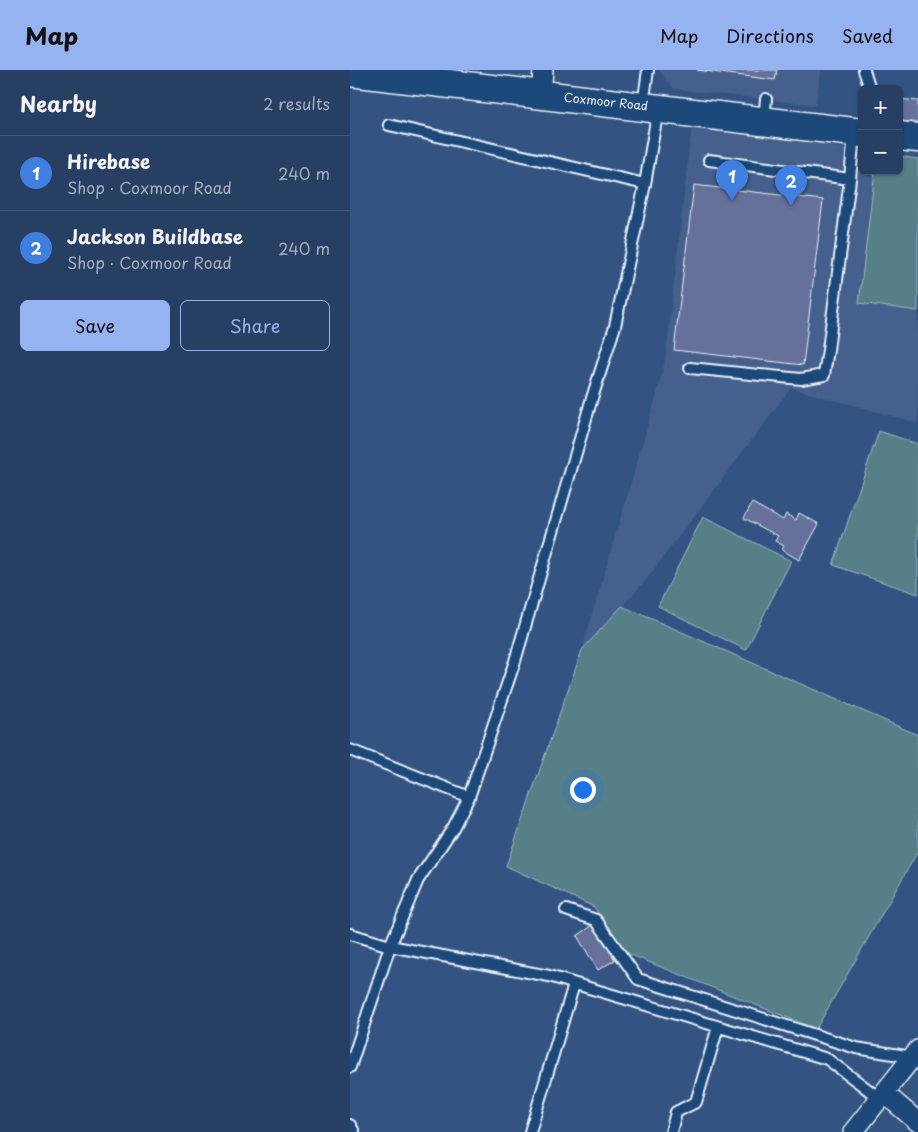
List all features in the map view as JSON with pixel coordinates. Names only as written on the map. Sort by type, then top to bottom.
[{"type":"street","name":"Coxmoor Road","points":[[358,72],[542,82],[651,107],[765,110],[858,133]]},
{"type":"street","points":[[903,136],[918,138]]},
{"type":"street","points":[[853,1132],[915,1053]]},
{"type":"street","points":[[882,1096],[918,1122]]},
{"type":"lane","points":[[350,1066],[390,946],[418,880],[453,828],[469,797],[515,660],[615,326],[645,184],[651,107],[648,70]]},
{"type":"lane","points":[[864,70],[869,85]]},
{"type":"lane","points":[[388,125],[645,184]]},
{"type":"lane","points":[[690,368],[801,379],[824,375],[850,179],[858,133]]},
{"type":"lane","points":[[709,160],[850,179]]},
{"type":"lane","points":[[350,750],[469,797]]},
{"type":"lane","points":[[566,910],[596,920],[638,979],[856,1048],[915,1053]]},
{"type":"lane","points":[[350,934],[390,946],[549,976],[827,1059],[862,1085],[882,1096]]},
{"type":"lane","points":[[530,1132],[574,984]]},
{"type":"lane","points":[[671,1132],[676,1112],[696,1102],[718,1026]]},
{"type":"lane","points":[[350,1125],[354,1132]]},
{"type":"shaded area","points":[[659,70],[821,70],[816,105],[674,89]]},
{"type":"shaded area","points":[[692,125],[858,150],[858,175],[903,175],[903,157],[918,159],[918,423],[791,388],[646,580],[582,650],[657,394],[666,356]]},
{"type":"green space","points":[[903,157],[918,159],[918,311],[859,303],[875,175],[903,175]]},
{"type":"green space","points":[[879,431],[918,444],[918,594],[833,565]]},
{"type":"green space","points":[[703,517],[791,561],[746,650],[658,606]]},
{"type":"green space","points":[[622,606],[918,735],[918,851],[816,1029],[626,953],[594,907],[506,866],[582,650]]},
{"type":"building","points":[[697,70],[777,70],[775,80]]},
{"type":"building","points":[[903,99],[918,101],[918,123],[903,121]]},
{"type":"building","points":[[694,185],[823,200],[803,365],[674,350]]},
{"type":"building","points":[[752,503],[783,520],[786,514],[796,520],[799,513],[819,524],[799,560],[782,550],[784,546],[775,541],[778,536],[744,518]]},
{"type":"building","points":[[593,925],[615,960],[598,970],[577,936]]},
{"type":"place","name":"Hirebase","points":[[732,201]]},
{"type":"place","name":"Jackson Buildbase","points":[[791,206]]}]
